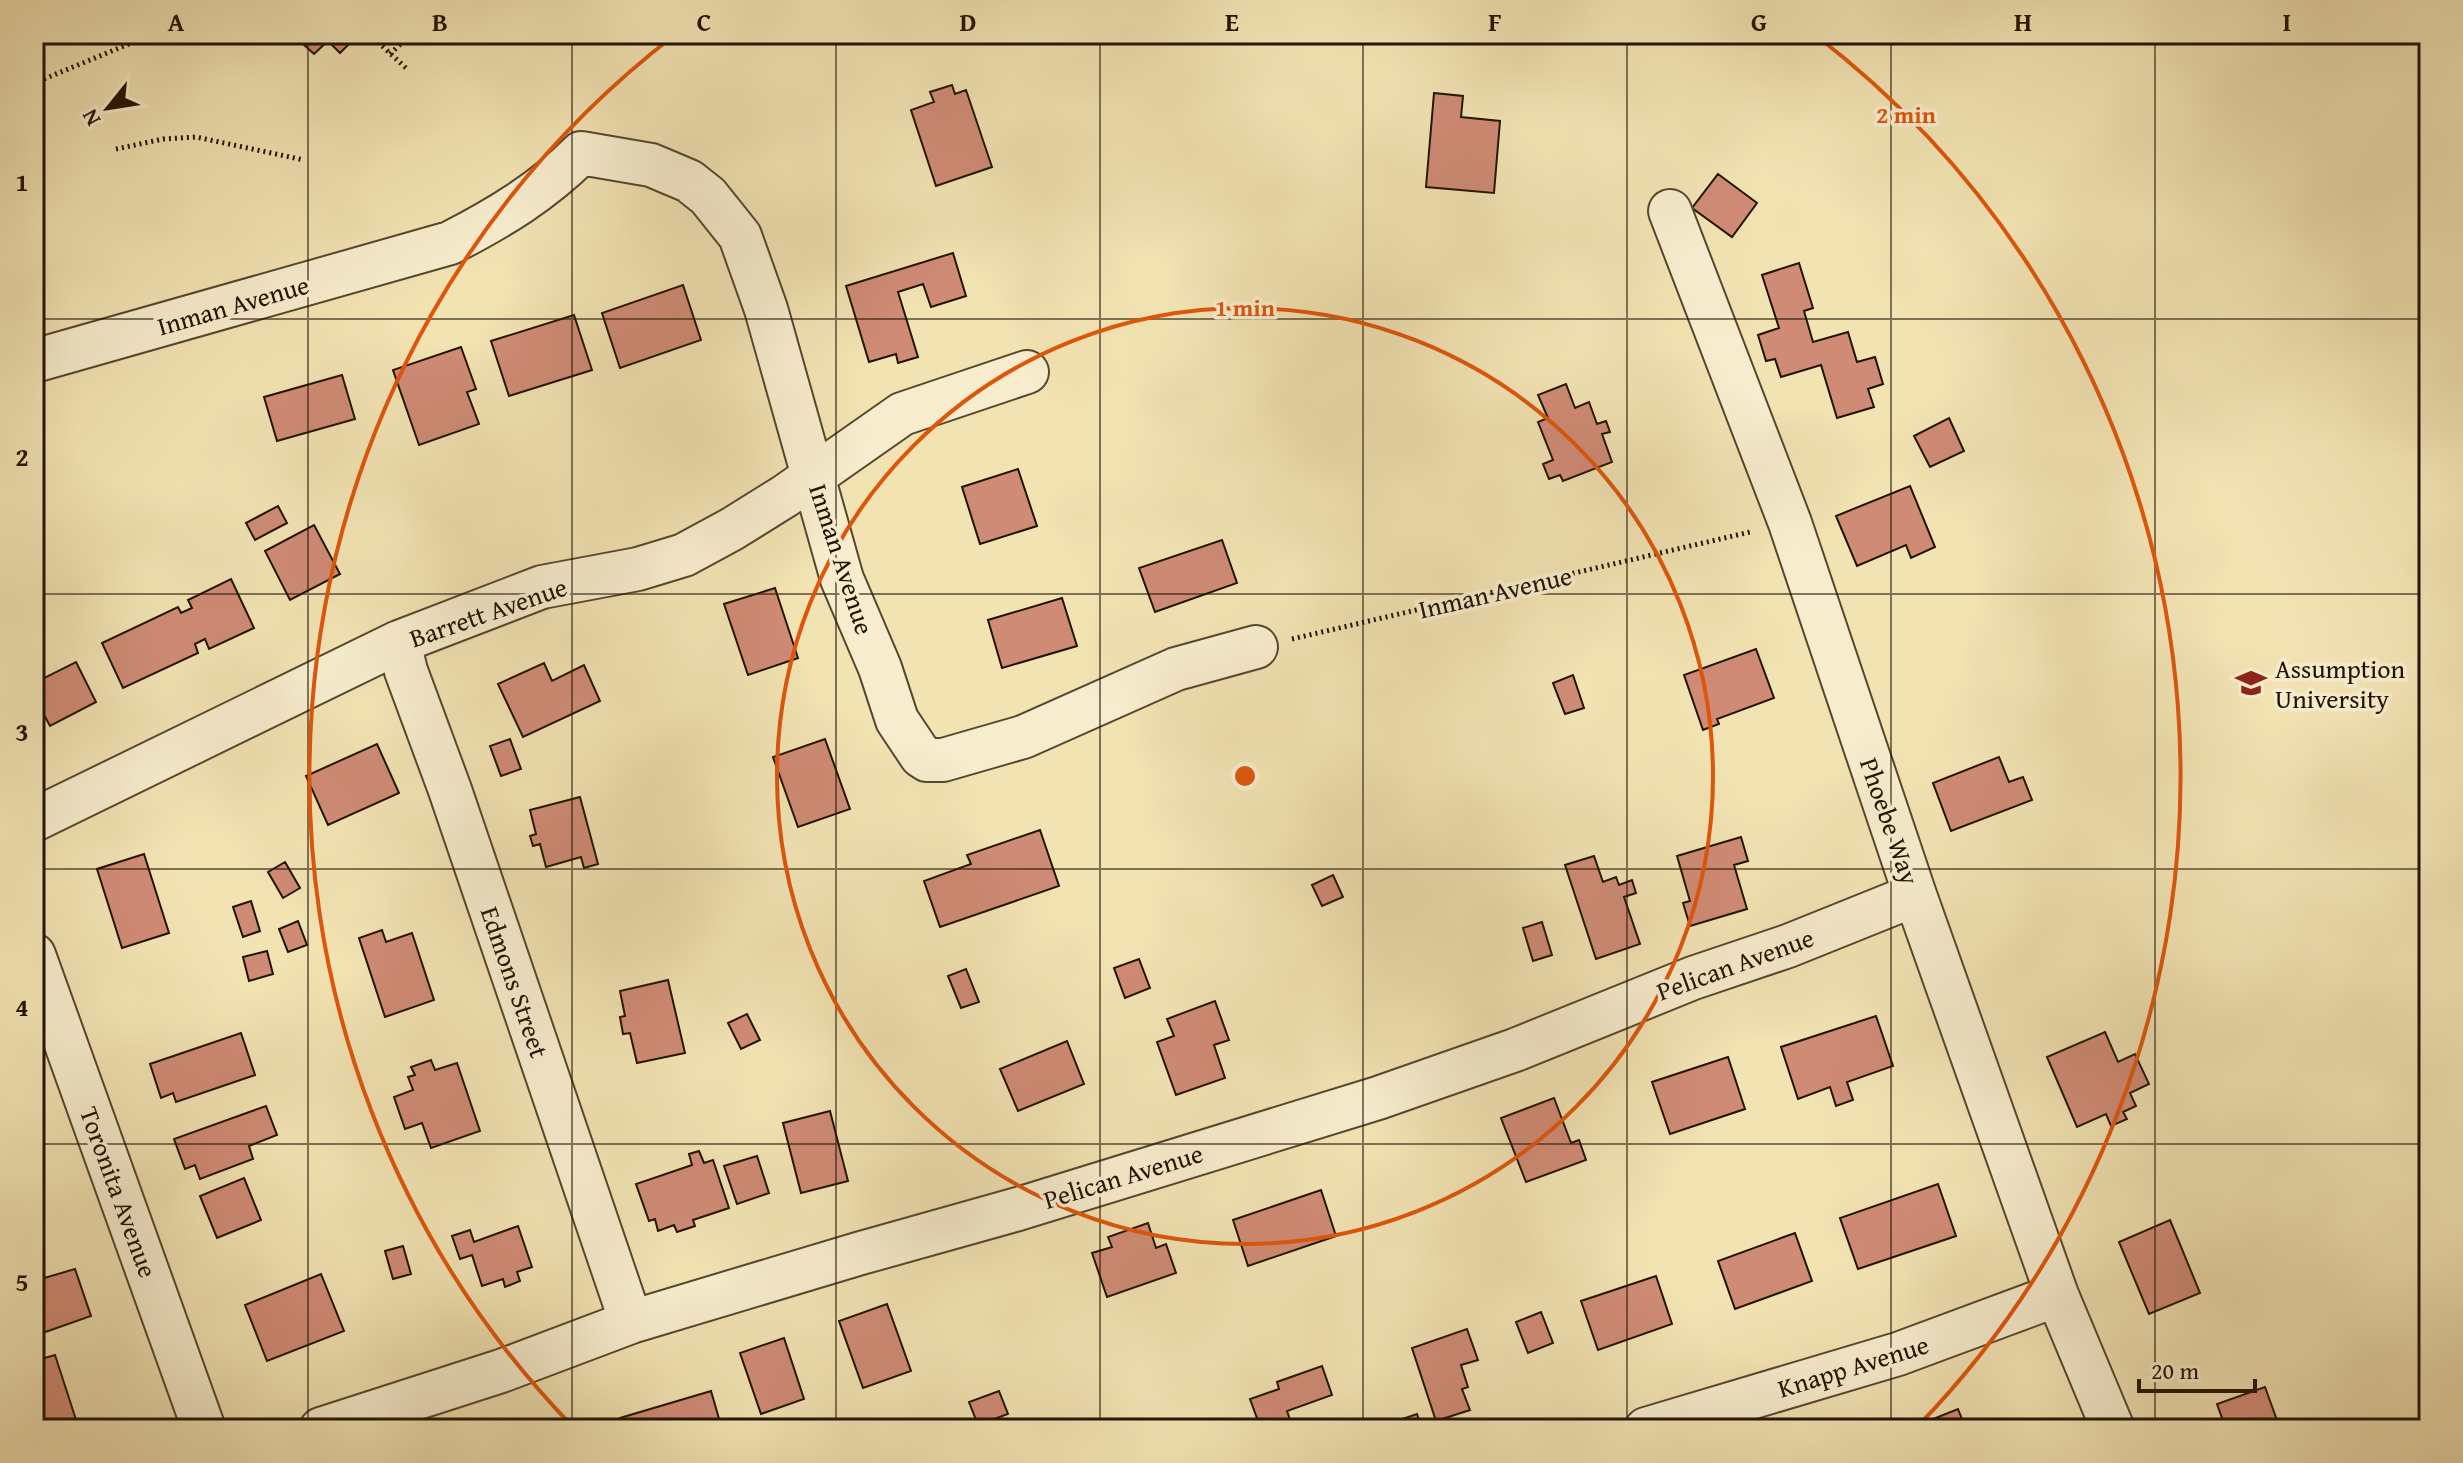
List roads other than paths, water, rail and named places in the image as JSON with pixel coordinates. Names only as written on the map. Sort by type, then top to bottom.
[{"type":"street","name":"Inman Avenue","points":[[34,361],[450,243],[520,204],[554,180],[581,153],[631,159],[671,171],[689,181],[708,196],[740,236],[750,259],[842,579],[880,668],[897,720],[915,750],[927,760],[950,758],[1023,737],[1176,669],[1256,647]]},
{"type":"street","name":"Phoebe Way","points":[[1670,211],[1790,523],[1915,895],[2057,1295],[2113,1429]]},
{"type":"street","name":"Barrett Avenue","points":[[34,820],[399,642],[542,587],[638,569],[684,555],[732,529],[814,476],[902,414],[1027,372]]},
{"type":"street","name":"Edmons Street","points":[[399,642],[406,671],[450,790],[631,1322]]},
{"type":"street","name":"Pelican Avenue","points":[[321,1429],[501,1371],[631,1322],[1031,1205],[1378,1098],[1515,1050],[1693,978],[1788,946],[1915,895]]},
{"type":"street","name":"Toronita Avenue","points":[[34,955],[204,1429]]},
{"type":"street","name":"Knapp Avenue","points":[[1646,1429],[1898,1354],[2057,1295]]},
{"type":"place","name":"Assumption University","points":[[2251,683]]}]
